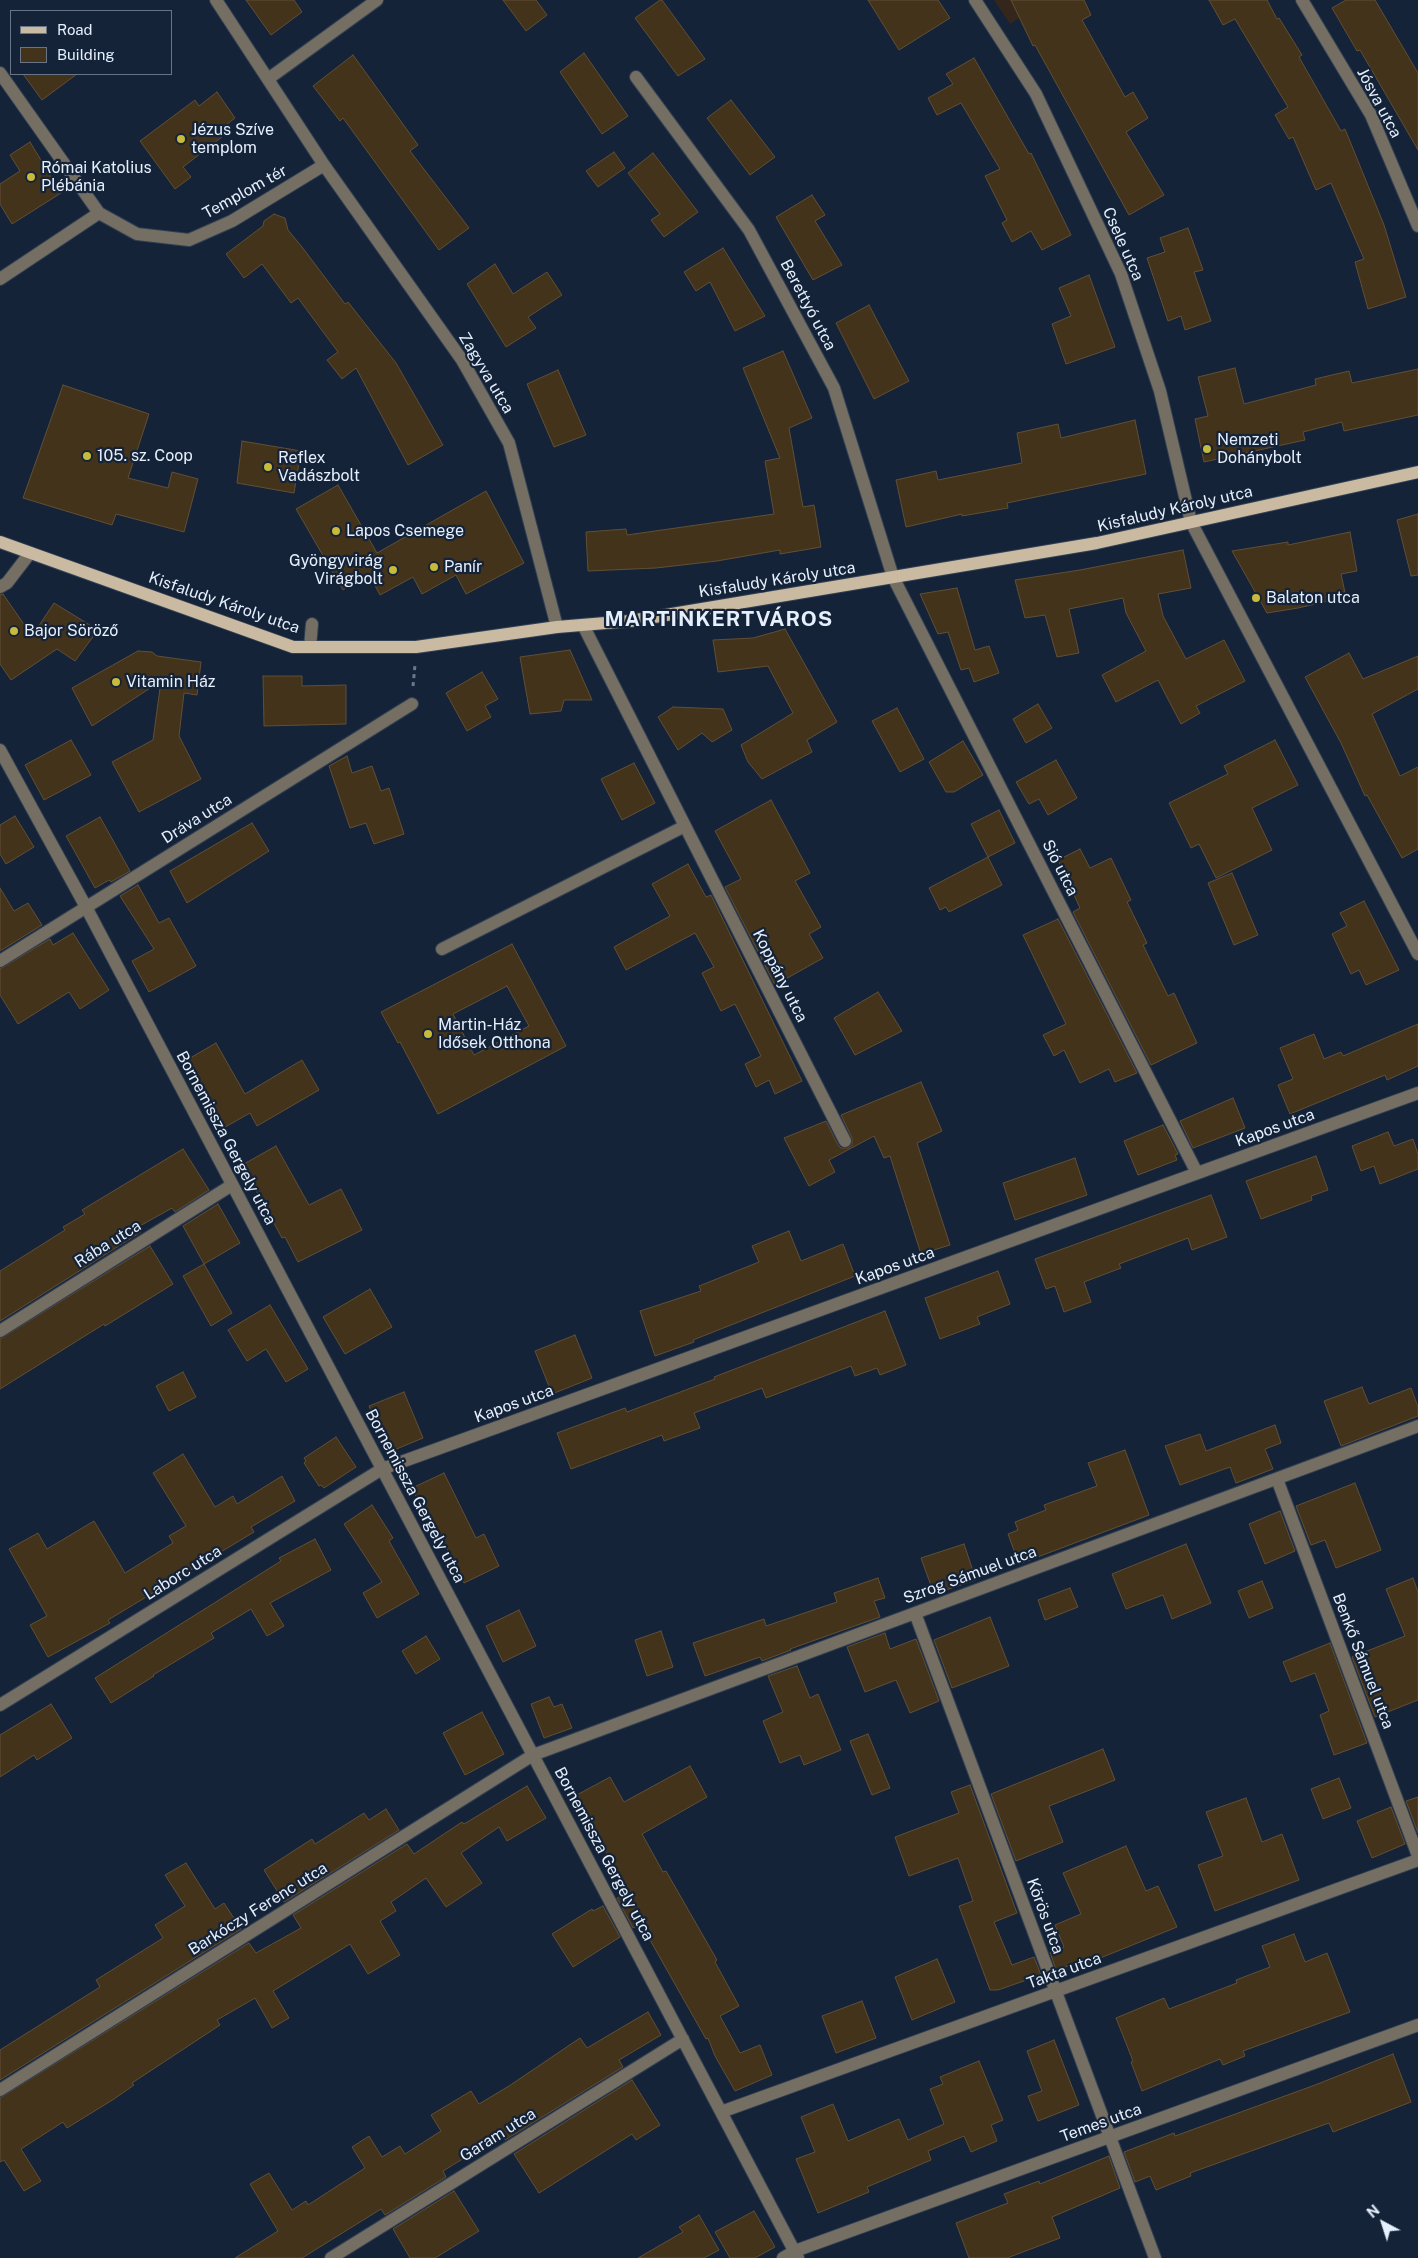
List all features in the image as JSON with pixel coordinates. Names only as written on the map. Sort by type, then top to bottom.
[{"type":"main road","name":"Kisfaludy Károly utca","points":[[0,542],[293,647],[416,647],[557,627],[630,621],[1097,543],[1418,472]]},
{"type":"street","points":[[216,0],[324,165]]},
{"type":"street","points":[[268,79],[377,0]]},
{"type":"street","name":"Csele utca","points":[[975,0],[1036,94],[1121,274],[1160,391],[1192,522]]},
{"type":"street","name":"Jósva utca","points":[[1302,0],[1371,116],[1418,226]]},
{"type":"street","name":"Templom tér","points":[[0,73],[100,213],[137,234],[189,240],[232,221],[324,165]]},
{"type":"street","name":"Berettyó utca","points":[[636,77],[749,230],[834,388],[893,577]]},
{"type":"street","name":"Zagyva utca","points":[[324,165],[462,360],[509,443],[557,627]]},
{"type":"street","points":[[0,279],[100,213]]},
{"type":"street","points":[[1192,522],[1418,954]]},
{"type":"street","points":[[0,588],[8,583],[30,553]]},
{"type":"street","name":"Sió utca","points":[[893,577],[1197,1174]]},
{"type":"street","points":[[310,647],[312,624]]},
{"type":"street","name":"Koppány utca","points":[[583,625],[845,1141]]},
{"type":"street","name":"Dráva utca","points":[[0,961],[412,704]]},
{"type":"street","name":"Bornemissza Gergely utca","points":[[0,750],[86,907],[796,2254]]},
{"type":"street","points":[[442,949],[685,826]]},
{"type":"street","name":"Kapos utca","points":[[382,1469],[1418,1093]]},
{"type":"street","name":"Rába utca","points":[[0,1331],[232,1185]]},
{"type":"street","name":"Szrog Sámuel utca","points":[[533,1755],[1418,1426]]},
{"type":"street","name":"Laborc utca","points":[[0,1705],[382,1469]]},
{"type":"street","name":"Benkő Sámuel utca","points":[[1277,1478],[1418,1856]]},
{"type":"street","name":"Körös utca","points":[[915,1613],[1155,2258]]},
{"type":"street","name":"Barkóczy Ferenc utca","points":[[0,2090],[533,1755]]},
{"type":"street","name":"Takta utca","points":[[721,2112],[1418,1860]]},
{"type":"street","name":"Temes utca","points":[[783,2258],[1418,2025]]},
{"type":"street","name":"Garam utca","points":[[331,2258],[683,2039]]},
{"type":"path","points":[[412,704],[416,647]]},
{"type":"shaded area","points":[[994,0],[1047,0],[1010,24]]},
{"type":"building","points":[[246,0],[294,0],[302,12],[271,35]]},
{"type":"building","points":[[503,0],[536,0],[547,15],[526,31]]},
{"type":"building","points":[[662,0],[705,59],[678,76],[635,18]]},
{"type":"building","points":[[868,0],[938,0],[950,18],[899,50]]},
{"type":"building","points":[[1011,0],[1084,0],[1091,15],[1082,20],[1125,97],[1133,92],[1148,118],[1126,132],[1164,195],[1129,215],[1035,45],[1033,46]]},
{"type":"building","points":[[1209,0],[1267,0],[1277,19],[1279,18],[1302,55],[1299,57],[1341,131],[1345,129],[1384,225],[1406,297],[1368,309],[1355,262],[1364,259],[1331,183],[1316,190],[1293,137],[1289,139],[1275,115],[1288,107],[1235,19],[1223,25]]},
{"type":"building","points":[[1346,0],[1375,0],[1418,73],[1418,150],[1360,50],[1357,51],[1332,8]]},
{"type":"building","points":[[584,53],[628,116],[602,134],[560,72]]},
{"type":"building","points":[[353,55],[418,145],[410,151],[469,228],[439,250],[343,118],[340,121],[313,86]]},
{"type":"building","points":[[974,58],[1029,154],[1031,153],[1071,235],[1042,250],[1031,231],[1012,242],[1002,223],[1007,220],[985,176],[1000,169],[961,103],[937,115],[928,98],[953,84],[946,74]]},
{"type":"building","points":[[24,75],[76,75],[42,100]]},
{"type":"building","name":"Jézus Szíve templom","points":[[217,92],[235,118],[218,131],[222,137],[183,167],[191,177],[175,189],[140,141],[195,100],[199,106]]},
{"type":"building","points":[[731,100],[775,157],[750,175],[707,118]]},
{"type":"building","name":"Római Katolius Plébánia","points":[[30,142],[61,193],[12,224],[0,204],[0,184],[20,171],[10,155]]},
{"type":"building","points":[[614,152],[625,168],[598,187],[586,171]]},
{"type":"building","points":[[653,153],[698,212],[664,237],[651,220],[660,214],[628,173]]},
{"type":"building","points":[[812,195],[825,215],[815,221],[842,265],[813,280],[776,217]]},
{"type":"building","points":[[274,214],[285,218],[288,230],[345,304],[348,302],[396,363],[443,445],[408,465],[356,368],[342,379],[327,360],[338,352],[298,298],[291,303],[262,264],[244,278],[226,254],[263,226],[264,221]]},
{"type":"building","points":[[1188,228],[1203,270],[1194,272],[1211,321],[1185,330],[1181,316],[1168,321],[1147,258],[1165,252],[1160,238]]},
{"type":"building","points":[[723,248],[765,316],[735,331],[710,282],[696,291],[684,272]]},
{"type":"building","points":[[495,264],[513,294],[547,272],[562,295],[528,317],[536,328],[506,347],[467,284]]},
{"type":"building","points":[[1089,275],[1115,347],[1066,364],[1052,324],[1071,316],[1059,288]]},
{"type":"building","points":[[869,305],[909,381],[874,399],[836,323]]},
{"type":"building","points":[[783,351],[812,418],[789,428],[803,507],[814,505],[821,547],[780,554],[780,550],[717,561],[656,568],[588,571],[586,532],[626,529],[627,535],[774,514],[765,461],[780,458],[743,368]]},
{"type":"building","points":[[1235,368],[1244,404],[1316,385],[1315,379],[1349,371],[1352,383],[1418,369],[1418,415],[1344,431],[1342,422],[1303,432],[1305,440],[1204,462],[1195,419],[1208,416],[1198,377]]},
{"type":"building","points":[[558,370],[586,435],[554,447],[527,384]]},
{"type":"building","name":"105. sz. Coop","points":[[63,385],[149,414],[128,478],[168,488],[172,472],[198,479],[184,532],[116,514],[112,525],[23,498]]},
{"type":"building","points":[[1135,420],[1146,474],[1007,503],[1008,508],[962,516],[962,514],[906,527],[896,480],[936,471],[938,480],[1022,463],[1017,433],[1058,424],[1061,438]]},
{"type":"building","name":"Reflex Vadászbolt","points":[[242,441],[301,451],[294,493],[237,483]]},
{"type":"building","points":[[338,485],[377,553],[486,491],[524,563],[466,594],[456,575],[422,594],[413,577],[380,595],[369,574],[343,590],[296,509]]},
{"type":"building","points":[[1418,514],[1418,575],[1411,576],[1397,520]]},
{"type":"building","points":[[1350,532],[1357,571],[1341,574],[1346,597],[1267,613],[1232,551],[1288,542],[1288,545]]},
{"type":"building","points":[[1183,550],[1191,588],[1158,594],[1163,616],[1186,659],[1224,640],[1245,681],[1196,706],[1200,713],[1181,724],[1158,680],[1116,702],[1102,675],[1146,651],[1126,613],[1123,598],[1069,609],[1079,653],[1057,657],[1045,615],[1025,618],[1015,580],[1080,570]]},
{"type":"building","points":[[957,588],[975,650],[989,646],[999,673],[974,682],[969,668],[961,670],[948,632],[938,634],[920,594]]},
{"type":"building","points":[[3,594],[32,636],[54,603],[98,630],[75,661],[57,649],[11,680],[0,664],[0,595]]},
{"type":"building","points":[[785,629],[837,722],[807,740],[812,752],[762,779],[748,762],[741,745],[793,713],[768,666],[718,672],[713,640],[753,638]]},
{"type":"building","points":[[570,650],[592,700],[564,700],[561,711],[530,714],[520,657]]},
{"type":"building","points":[[138,651],[152,652],[157,656],[201,662],[197,695],[184,693],[179,736],[201,779],[139,812],[112,762],[153,740],[161,681],[92,726],[72,688]]},
{"type":"building","points":[[1349,653],[1363,679],[1418,656],[1418,689],[1372,714],[1400,776],[1418,767],[1418,849],[1402,858],[1367,795],[1365,796],[1341,743],[1305,677]]},
{"type":"building","points":[[482,672],[498,699],[485,706],[491,717],[467,731],[446,693]]},
{"type":"building","points":[[263,676],[302,676],[302,686],[346,685],[346,724],[264,726]]},
{"type":"building","points":[[1038,704],[1052,728],[1026,743],[1013,719]]},
{"type":"building","points":[[673,707],[723,709],[732,730],[712,742],[702,733],[678,750],[658,717]]},
{"type":"building","points":[[897,708],[924,759],[900,772],[872,721]]},
{"type":"building","points":[[71,740],[91,775],[44,800],[25,765]]},
{"type":"building","points":[[1275,740],[1298,785],[1252,808],[1272,850],[1216,878],[1199,844],[1191,848],[1169,803],[1228,774],[1224,766]]},
{"type":"building","points":[[963,741],[983,775],[954,792],[946,792],[929,762]]},
{"type":"building","points":[[347,756],[352,773],[372,766],[381,791],[389,788],[404,834],[374,844],[366,823],[350,828],[329,766]]},
{"type":"building","points":[[1056,760],[1077,798],[1048,815],[1039,799],[1029,804],[1016,782]]},
{"type":"building","points":[[634,763],[655,803],[622,820],[601,779]]},
{"type":"building","points":[[771,800],[810,873],[795,881],[821,927],[809,934],[823,958],[775,985],[725,887],[741,879],[715,831]]},
{"type":"building","points":[[999,810],[1015,843],[988,857],[971,824]]},
{"type":"building","points":[[15,816],[34,847],[6,864],[0,854],[0,825]]},
{"type":"building","points":[[100,817],[130,871],[111,882],[109,880],[95,888],[66,836]]},
{"type":"building","points":[[252,823],[269,851],[187,903],[170,871]]},
{"type":"building","points":[[1080,849],[1090,868],[1111,858],[1131,900],[1127,902],[1147,943],[1143,945],[1168,996],[1174,993],[1197,1043],[1151,1065],[1073,912],[1080,908],[1058,860]]},
{"type":"building","points":[[988,857],[1002,885],[949,912],[946,907],[940,910],[929,888]]},
{"type":"building","points":[[688,864],[706,897],[711,895],[802,1081],[775,1094],[769,1080],[756,1087],[745,1064],[761,1056],[735,1004],[721,1011],[702,973],[714,967],[695,933],[626,970],[614,947],[670,916],[652,884]]},
{"type":"building","points":[[1232,873],[1258,935],[1234,945],[1208,883]]},
{"type":"building","points":[[138,885],[159,923],[169,918],[196,966],[149,992],[132,961],[154,949],[120,896]]},
{"type":"building","points":[[0,888],[14,911],[28,903],[42,925],[0,951]]},
{"type":"building","points":[[1364,901],[1399,970],[1366,985],[1359,970],[1351,974],[1332,934],[1347,926],[1340,913]]},
{"type":"building","points":[[1058,919],[1137,1073],[1115,1082],[1109,1069],[1080,1083],[1064,1050],[1054,1056],[1043,1035],[1066,1024],[1023,935]]},
{"type":"building","points":[[73,933],[109,990],[80,1009],[69,992],[18,1024],[0,995],[0,969],[50,939],[53,945]]},
{"type":"building","name":"Martin-Ház Idősek Otthona","points":[[512,944],[566,1046],[438,1114],[400,1042],[398,1043],[381,1012]],"holes":[[[507,986],[529,1026],[474,1055],[453,1014]]]},
{"type":"building","points":[[878,992],[902,1031],[855,1055],[834,1018]]},
{"type":"building","points":[[1418,1024],[1418,1066],[1387,1080],[1385,1075],[1290,1114],[1278,1085],[1293,1079],[1280,1048],[1314,1034],[1324,1059],[1341,1052],[1343,1056]]},
{"type":"building","points":[[216,1043],[245,1094],[302,1060],[319,1090],[257,1126],[250,1113],[220,1130],[211,1113],[214,1112],[185,1061]]},
{"type":"building","points":[[921,1082],[942,1131],[917,1143],[950,1245],[921,1254],[890,1156],[884,1158],[874,1136],[829,1160],[835,1172],[809,1186],[784,1138],[826,1121],[838,1145],[841,1148],[848,1148],[852,1145],[852,1138],[841,1115]]},
{"type":"building","points":[[1233,1098],[1245,1128],[1193,1148],[1180,1121]]},
{"type":"building","points":[[1163,1125],[1178,1154],[1175,1155],[1177,1160],[1138,1175],[1124,1141]]},
{"type":"building","points":[[1388,1132],[1394,1146],[1413,1139],[1418,1154],[1418,1169],[1380,1184],[1374,1166],[1361,1171],[1352,1146]]},
{"type":"building","points":[[276,1146],[309,1205],[341,1189],[362,1230],[298,1262],[285,1237],[282,1238],[242,1165]]},
{"type":"building","points":[[183,1149],[209,1190],[175,1212],[172,1208],[138,1227],[141,1232],[0,1321],[0,1271],[65,1230],[63,1227],[85,1214],[82,1210]]},
{"type":"building","points":[[1316,1156],[1328,1190],[1311,1196],[1312,1200],[1261,1219],[1246,1181]]},
{"type":"building","points":[[1075,1158],[1087,1195],[1015,1220],[1003,1183]]},
{"type":"building","points":[[1211,1195],[1227,1237],[1192,1250],[1188,1238],[1119,1264],[1121,1268],[1084,1282],[1091,1302],[1064,1312],[1055,1286],[1046,1289],[1035,1259]]},
{"type":"building","points":[[218,1204],[240,1243],[204,1264],[183,1226]]},
{"type":"building","points":[[789,1231],[801,1261],[843,1244],[855,1276],[655,1356],[640,1311],[701,1291],[699,1286],[759,1262],[752,1246]]},
{"type":"building","points":[[150,1246],[173,1284],[105,1326],[104,1324],[0,1389],[0,1339]]},
{"type":"building","points":[[204,1264],[232,1313],[211,1326],[183,1276]]},
{"type":"building","points":[[998,1271],[1010,1304],[977,1317],[980,1324],[940,1339],[925,1298]]},
{"type":"building","points":[[370,1289],[392,1327],[345,1354],[323,1317]]},
{"type":"building","points":[[270,1305],[308,1369],[286,1382],[266,1349],[247,1361],[228,1330]]},
{"type":"building","points":[[885,1311],[906,1365],[880,1375],[877,1368],[855,1376],[851,1366],[766,1398],[762,1388],[694,1413],[700,1428],[664,1441],[662,1435],[571,1469],[557,1433],[625,1408],[627,1412]]},
{"type":"building","points":[[575,1335],[592,1378],[552,1394],[535,1351]]},
{"type":"building","points":[[183,1372],[196,1397],[169,1411],[156,1386]]},
{"type":"building","points":[[1362,1387],[1369,1404],[1411,1388],[1418,1407],[1418,1416],[1341,1446],[1324,1401]]},
{"type":"building","points":[[404,1392],[423,1438],[394,1450],[386,1450],[369,1406]]},
{"type":"building","points":[[1275,1425],[1281,1443],[1265,1449],[1273,1469],[1236,1483],[1230,1467],[1180,1485],[1165,1446],[1200,1434],[1206,1451]]},
{"type":"building","points":[[336,1437],[356,1467],[324,1488],[321,1485],[319,1486],[304,1463],[306,1461],[304,1458]]},
{"type":"building","points":[[1125,1450],[1149,1515],[1019,1564],[1008,1534],[1018,1530],[1015,1522],[1046,1510],[1044,1505],[1097,1486],[1088,1463]]},
{"type":"building","points":[[183,1454],[215,1507],[233,1496],[237,1504],[282,1476],[295,1501],[251,1527],[254,1532],[108,1620],[110,1623],[48,1657],[30,1625],[47,1616],[9,1549],[38,1533],[47,1549],[94,1521],[125,1573],[173,1543],[169,1536],[186,1526],[153,1473]]},
{"type":"building","points":[[444,1473],[476,1538],[484,1534],[499,1566],[464,1583],[433,1521],[429,1523],[412,1488]]},
{"type":"building","points":[[1355,1483],[1381,1550],[1336,1568],[1325,1540],[1311,1545],[1296,1506]]},
{"type":"building","points":[[372,1505],[393,1538],[389,1541],[419,1594],[377,1618],[363,1593],[382,1582],[344,1524]]},
{"type":"building","points":[[1280,1511],[1295,1551],[1265,1564],[1249,1524]]},
{"type":"building","points":[[315,1539],[331,1570],[270,1603],[284,1626],[267,1636],[251,1609],[211,1633],[214,1638],[111,1703],[95,1678],[281,1561],[279,1558]]},
{"type":"building","points":[[964,1544],[976,1580],[934,1594],[921,1558]]},
{"type":"building","points":[[1186,1544],[1211,1603],[1172,1619],[1163,1595],[1126,1609],[1112,1574]]},
{"type":"building","points":[[878,1578],[885,1598],[874,1601],[880,1617],[762,1661],[760,1657],[705,1676],[693,1643],[764,1619],[766,1626],[837,1602],[834,1593]]},
{"type":"building","points":[[1413,1578],[1418,1592],[1418,1700],[1375,1717],[1352,1657],[1405,1636],[1386,1589]]},
{"type":"building","points":[[1262,1581],[1273,1608],[1249,1618],[1238,1591]]},
{"type":"building","points":[[1070,1588],[1078,1607],[1045,1620],[1038,1600]]},
{"type":"building","points":[[519,1610],[536,1646],[503,1662],[486,1626]]},
{"type":"building","points":[[990,1617],[1009,1666],[952,1688],[934,1640]]},
{"type":"building","points":[[661,1631],[673,1667],[647,1676],[635,1640]]},
{"type":"building","points":[[885,1633],[890,1649],[916,1639],[939,1701],[910,1713],[896,1680],[865,1692],[847,1647]]},
{"type":"building","points":[[426,1636],[440,1659],[416,1674],[402,1651]]},
{"type":"building","points":[[1330,1643],[1367,1743],[1334,1755],[1320,1715],[1329,1711],[1315,1673],[1291,1682],[1283,1662]]},
{"type":"building","points":[[797,1666],[810,1698],[818,1694],[841,1750],[804,1765],[800,1755],[780,1763],[763,1721],[783,1712],[768,1676]]},
{"type":"building","points":[[549,1697],[554,1707],[562,1704],[572,1728],[544,1738],[531,1704]]},
{"type":"building","points":[[51,1704],[72,1738],[37,1760],[34,1755],[0,1777],[0,1735]]},
{"type":"building","points":[[482,1712],[504,1754],[465,1775],[443,1733]]},
{"type":"building","points":[[868,1734],[890,1788],[872,1795],[850,1741]]},
{"type":"building","points":[[1103,1749],[1115,1780],[1049,1806],[1063,1842],[1016,1861],[991,1794]]},
{"type":"building","points":[[690,1766],[707,1797],[642,1834],[663,1872],[666,1871],[717,1960],[715,1962],[739,2006],[720,2016],[740,2053],[760,2045],[772,2075],[735,2091],[715,2056],[708,2038],[706,2039],[641,1924],[633,1928],[617,1898],[628,1892],[575,1796],[610,1777],[624,1802]]},
{"type":"building","points":[[1339,1778],[1351,1808],[1323,1819],[1311,1789]]},
{"type":"building","points":[[970,1785],[1017,1913],[994,1922],[1012,1965],[1034,1957],[1041,1975],[998,1990],[990,1990],[959,1906],[973,1901],[958,1858],[909,1876],[895,1837],[959,1813],[951,1792]]},
{"type":"building","points":[[527,1786],[546,1818],[507,1841],[499,1827],[461,1853],[482,1883],[446,1907],[426,1878],[391,1902],[396,1911],[380,1921],[400,1955],[368,1974],[350,1944],[273,1991],[289,2018],[272,2028],[255,1998],[217,2020],[220,2025],[132,2083],[134,2085],[114,2099],[67,2128],[63,2122],[21,2149],[41,2181],[24,2191],[4,2160],[0,2162],[0,2098],[249,1943],[256,1953],[301,1928],[293,1915],[407,1844],[414,1854],[462,1822],[464,1824]]},
{"type":"building","points":[[1418,1797],[1418,1833],[1406,1801]]},
{"type":"building","points":[[1246,1798],[1262,1842],[1282,1834],[1299,1880],[1215,1911],[1198,1865],[1223,1856],[1206,1812]]},
{"type":"building","points":[[1391,1807],[1405,1844],[1372,1858],[1357,1821]]},
{"type":"building","points":[[386,1809],[399,1830],[284,1902],[264,1870],[312,1839],[315,1844],[364,1813],[369,1820]]},
{"type":"building","points":[[1126,1846],[1146,1891],[1158,1886],[1177,1927],[1073,1969],[1072,1965],[1056,1970],[1050,1952],[1064,1947],[1055,1925],[1081,1914],[1063,1873]]},
{"type":"building","points":[[186,1863],[215,1909],[224,1903],[241,1929],[0,2080],[0,2050],[100,1987],[96,1980],[163,1938],[155,1925],[185,1906],[165,1875]]},
{"type":"building","points":[[603,1906],[620,1937],[573,1967],[552,1934],[592,1909],[593,1911]]},
{"type":"building","points":[[1294,1934],[1305,1962],[1327,1953],[1350,2012],[1243,2051],[1245,2056],[1223,2065],[1220,2059],[1142,2091],[1131,2062],[1133,2061],[1116,2018],[1164,1998],[1169,2009],[1237,1983],[1236,1980],[1270,1967],[1262,1946]]},
{"type":"building","points":[[937,1959],[955,2002],[912,2020],[895,1977]]},
{"type":"building","points":[[862,2001],[876,2038],[836,2053],[822,2016]]},
{"type":"building","points":[[648,2012],[661,2035],[619,2060],[623,2067],[505,2140],[502,2135],[443,2171],[446,2177],[385,2215],[381,2209],[302,2258],[235,2258],[278,2231],[250,2184],[269,2173],[292,2210],[306,2201],[308,2205],[365,2168],[352,2147],[369,2136],[382,2157],[400,2146],[405,2154],[441,2131],[431,2115],[471,2091],[479,2104],[580,2038],[587,2048]]},
{"type":"building","points":[[1054,2040],[1079,2105],[1038,2121],[1028,2096],[1042,2091],[1027,2051]]},
{"type":"building","points":[[1393,2054],[1411,2102],[1333,2132],[1329,2123],[1190,2173],[1191,2176],[1156,2190],[1150,2176],[1135,2182],[1124,2152],[1174,2133],[1175,2136],[1315,2085]]},
{"type":"building","points":[[979,2061],[1003,2120],[991,2125],[997,2141],[971,2152],[964,2136],[928,2151],[931,2160],[867,2187],[869,2192],[818,2213],[796,2159],[815,2152],[801,2117],[833,2104],[848,2141],[899,2119],[908,2140],[944,2124],[930,2089],[943,2084],[940,2077]]},
{"type":"building","points":[[632,2080],[660,2125],[636,2140],[632,2134],[539,2193],[514,2154]]},
{"type":"building","points":[[1109,2156],[1120,2188],[1052,2217],[1060,2238],[1007,2258],[969,2258],[956,2223],[1008,2203],[1004,2194],[1039,2181],[1040,2184]]},
{"type":"building","points":[[454,2191],[479,2231],[435,2258],[410,2258],[393,2229]]},
{"type":"building","points":[[754,2211],[775,2247],[755,2258],[730,2258],[715,2232]]},
{"type":"building","points":[[699,2215],[719,2250],[704,2258],[638,2258],[683,2232],[679,2227]]},
{"type":"place","name":"Jézus Szíve templom","points":[[181,139]]},
{"type":"place","name":"Római Katolius Plébánia","points":[[31,177]]},
{"type":"place","name":"Nemzeti Dohánybolt","points":[[1207,449]]},
{"type":"place","name":"105. sz. Coop","points":[[87,456]]},
{"type":"place","name":"Reflex Vadászbolt","points":[[268,467]]},
{"type":"place","name":"Lapos Csemege","points":[[336,531]]},
{"type":"place","name":"Panír","points":[[434,567]]},
{"type":"place","name":"Gyöngyvirág Virágbolt","points":[[393,570]]},
{"type":"place","name":"Balaton utca","points":[[1256,598]]},
{"type":"place","name":"Bajor Söröző","points":[[14,631]]},
{"type":"place","name":"Vitamin Ház","points":[[116,682]]},
{"type":"place","name":"Martin-Ház Idősek Otthona","points":[[428,1034]]},
{"type":"district","name":"MARTINKERTVÁROS","points":[[719,620]]}]
